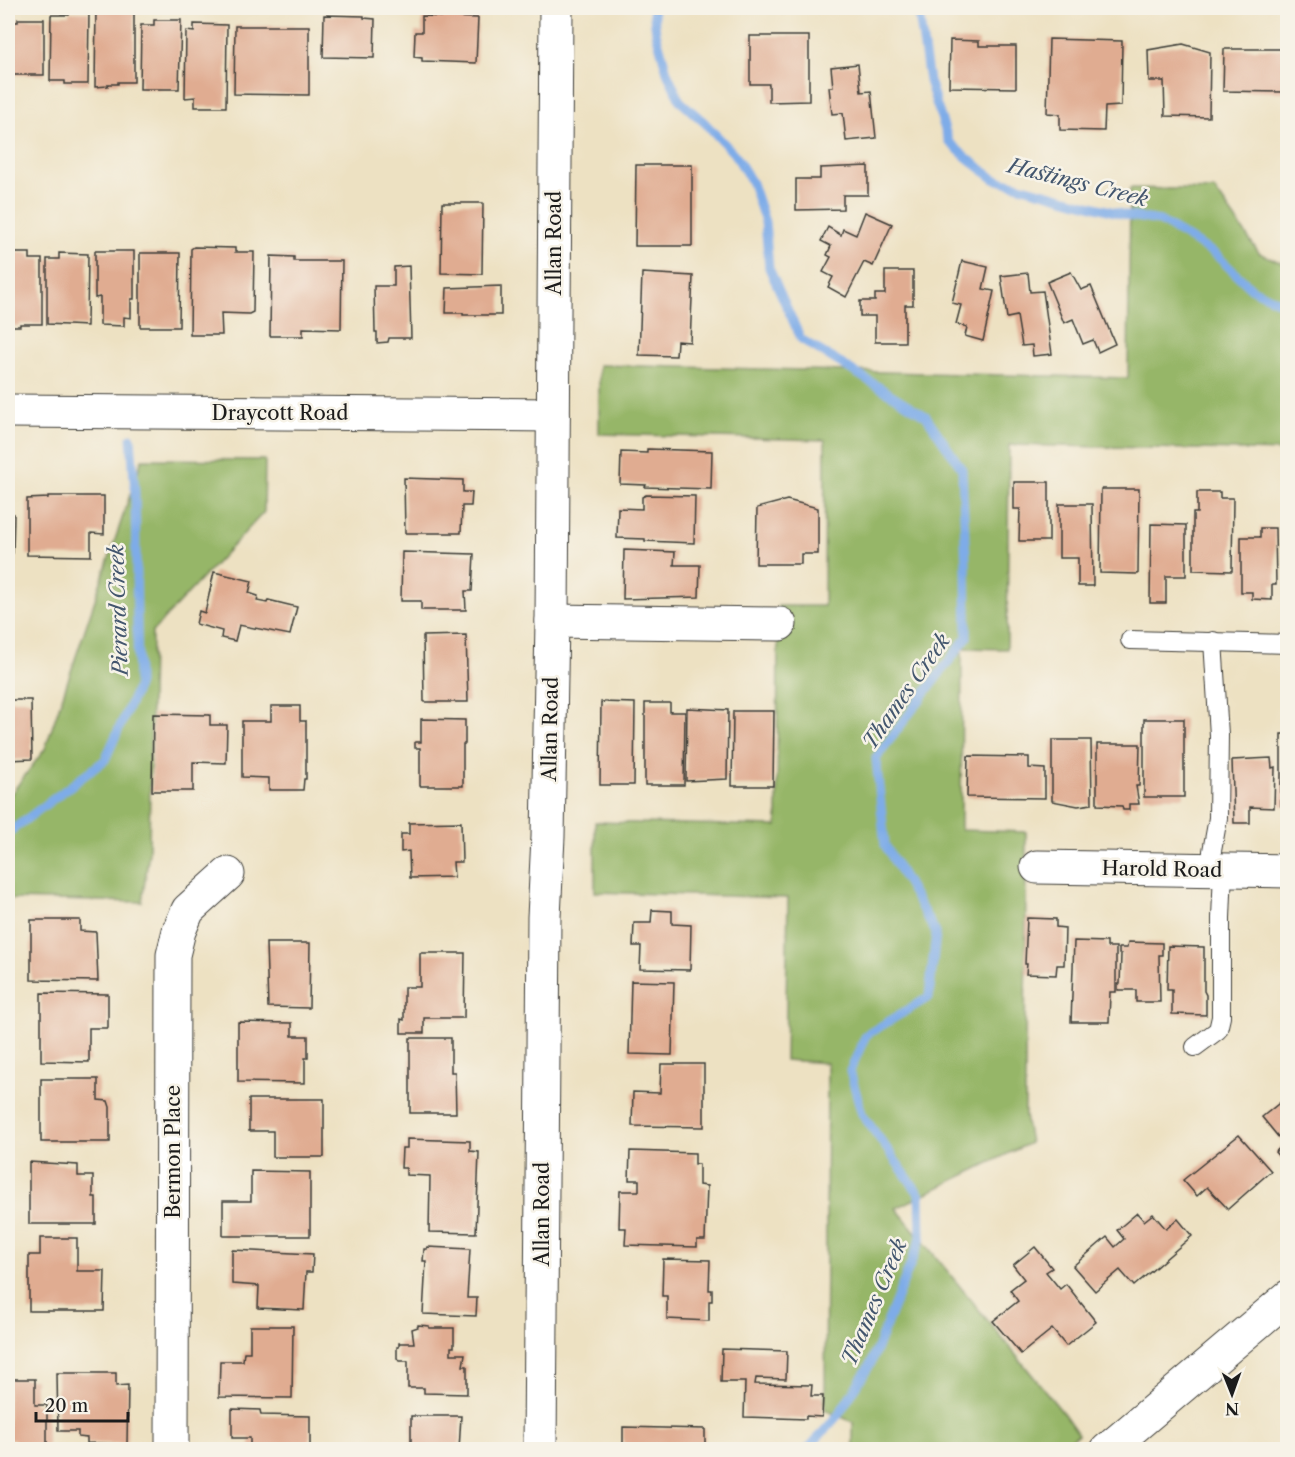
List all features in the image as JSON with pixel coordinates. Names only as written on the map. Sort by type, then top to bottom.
[{"type":"street","name":"Allan Road","points":[[540,1449],[544,917],[552,621],[556,8]]},
{"type":"street","name":"Draycott Road","points":[[8,411],[553,415]]},
{"type":"street","points":[[552,621],[780,624]]},
{"type":"street","name":"Harold Road","points":[[1037,867],[1287,871]]},
{"type":"street","name":"Bermon Place","points":[[172,1449],[173,955],[179,931],[188,910],[228,874]]},
{"type":"street","points":[[1107,1449],[1287,1297]]},
{"type":"lane","points":[[1130,640],[1287,644]]},
{"type":"lane","points":[[1195,1047],[1218,1030],[1221,1017],[1221,918],[1217,870],[1212,850],[1218,818],[1219,735],[1213,641]]},
{"type":"green space","points":[[1130,188],[1215,190],[1259,253],[1287,265],[1287,451],[1009,445],[1007,649],[962,648],[961,830],[1026,832],[1025,1116],[1030,1143],[896,1208],[1078,1434],[1060,1449],[857,1449],[853,1445],[853,1422],[825,1410],[827,1063],[785,1060],[788,898],[595,892],[595,822],[777,826],[778,606],[824,606],[825,440],[599,434],[599,365],[1128,378]]},
{"type":"green space","points":[[142,459],[265,460],[264,512],[152,632],[149,852],[142,902],[8,899],[8,798],[45,749]]},
{"type":"building","points":[[96,8],[134,8],[134,82],[118,82],[118,84],[95,87]]},
{"type":"building","points":[[69,12],[89,12],[88,84],[65,84],[65,81],[50,81],[51,15],[69,15]]},
{"type":"building","points":[[324,15],[364,16],[364,18],[375,19],[374,58],[323,57]]},
{"type":"building","points":[[422,16],[478,18],[476,63],[422,61],[422,58],[414,57],[415,32],[422,32]]},
{"type":"building","points":[[18,19],[44,19],[44,75],[8,75],[8,22],[18,22]]},
{"type":"building","points":[[154,20],[181,20],[179,89],[140,89],[141,25],[154,25]]},
{"type":"building","points":[[194,24],[227,25],[226,107],[195,107],[195,97],[185,98],[186,31],[194,32]]},
{"type":"building","points":[[235,26],[309,26],[309,95],[234,94]]},
{"type":"building","points":[[750,36],[809,36],[809,101],[769,102],[769,84],[750,84]]},
{"type":"building","points":[[1049,39],[1122,41],[1121,106],[1105,107],[1104,131],[1060,130],[1060,114],[1047,113]]},
{"type":"building","points":[[950,40],[979,41],[979,46],[1016,46],[1016,88],[949,87]]},
{"type":"building","points":[[1183,44],[1210,52],[1209,117],[1165,116],[1164,81],[1149,81],[1148,50]]},
{"type":"building","points":[[1224,49],[1287,49],[1286,92],[1223,91]]},
{"type":"building","points":[[858,64],[861,92],[871,91],[876,138],[846,141],[843,113],[832,114],[829,87],[833,87],[831,67]]},
{"type":"building","points":[[636,165],[692,165],[692,246],[635,246]]},
{"type":"building","points":[[868,166],[868,195],[843,195],[843,209],[796,210],[796,179],[820,179],[820,168]]},
{"type":"building","points":[[442,203],[483,203],[482,274],[441,273]]},
{"type":"building","points":[[865,212],[892,224],[873,266],[864,262],[846,297],[828,287],[833,277],[823,272],[831,257],[827,255],[831,246],[821,241],[828,227],[841,235],[843,229],[856,235]]},
{"type":"building","points":[[194,247],[235,248],[235,252],[254,252],[253,312],[249,314],[221,313],[222,335],[190,335],[191,249]]},
{"type":"building","points":[[95,251],[134,251],[134,299],[131,299],[131,318],[124,317],[124,326],[100,325],[100,297],[95,298]]},
{"type":"building","points":[[8,253],[30,253],[30,259],[42,259],[42,324],[8,326]]},
{"type":"building","points":[[59,253],[88,254],[87,326],[47,324],[47,259],[59,259]]},
{"type":"building","points":[[140,253],[180,253],[179,327],[140,327]]},
{"type":"building","points":[[271,256],[294,257],[294,261],[342,261],[341,329],[303,328],[303,336],[270,336]]},
{"type":"building","points":[[962,261],[988,267],[983,289],[994,291],[983,341],[965,336],[967,327],[956,324],[961,305],[952,303]]},
{"type":"building","points":[[409,266],[411,338],[389,338],[388,342],[377,343],[374,286],[394,286],[394,267]]},
{"type":"building","points":[[885,271],[913,271],[913,305],[905,305],[905,342],[875,342],[875,316],[860,316],[860,301],[875,301],[875,294],[885,294]]},
{"type":"building","points":[[1071,272],[1081,290],[1091,286],[1115,344],[1098,352],[1093,340],[1083,344],[1073,319],[1064,323],[1047,282]]},
{"type":"building","points":[[642,273],[693,276],[690,342],[677,341],[676,356],[639,355]]},
{"type":"building","points":[[1028,273],[1030,292],[1043,291],[1052,354],[1033,356],[1032,345],[1022,346],[1017,316],[1007,318],[1001,276]]},
{"type":"building","points":[[501,286],[501,315],[446,313],[447,288]]},
{"type":"building","points":[[647,449],[712,451],[711,489],[620,484],[621,452],[647,453]]},
{"type":"building","points":[[404,478],[463,480],[463,492],[472,492],[471,506],[462,506],[461,533],[405,533]]},
{"type":"building","points":[[1014,482],[1049,482],[1049,541],[1019,541],[1020,509],[1014,509]]},
{"type":"building","points":[[1101,489],[1139,489],[1138,574],[1100,573]]},
{"type":"building","points":[[1197,492],[1220,492],[1220,498],[1233,498],[1232,571],[1193,570],[1193,513],[1197,513]]},
{"type":"building","points":[[646,495],[695,496],[694,543],[617,538],[618,508],[642,509],[642,497]]},
{"type":"building","points":[[48,496],[104,496],[104,534],[91,533],[91,556],[27,555],[27,499],[48,498]]},
{"type":"building","points":[[787,500],[818,508],[818,554],[801,554],[801,564],[756,564],[757,508]]},
{"type":"building","points":[[1059,504],[1092,504],[1093,586],[1078,586],[1078,558],[1059,558]]},
{"type":"building","points":[[8,513],[14,514],[13,553],[8,553]]},
{"type":"building","points":[[1151,524],[1186,525],[1186,576],[1166,576],[1166,603],[1150,603]]},
{"type":"building","points":[[1260,528],[1275,528],[1276,585],[1272,585],[1272,600],[1252,599],[1252,592],[1241,592],[1241,537],[1260,537]]},
{"type":"building","points":[[624,550],[675,552],[674,565],[700,565],[699,597],[623,599]]},
{"type":"building","points":[[402,552],[474,554],[472,591],[465,591],[466,610],[421,610],[421,601],[401,601]]},
{"type":"building","points":[[214,572],[252,581],[249,593],[258,596],[257,601],[267,603],[268,600],[297,607],[290,635],[239,625],[235,641],[221,638],[222,631],[196,624],[199,611],[205,613]]},
{"type":"building","points":[[466,635],[468,702],[424,702],[423,636]]},
{"type":"building","points":[[8,700],[31,700],[32,759],[8,760]]},
{"type":"building","points":[[601,702],[635,703],[634,785],[600,785]]},
{"type":"building","points":[[645,703],[670,703],[670,712],[685,712],[684,785],[645,785]]},
{"type":"building","points":[[271,706],[300,706],[300,721],[306,721],[306,779],[304,779],[303,790],[269,790],[269,778],[242,777],[242,721],[271,721]]},
{"type":"building","points":[[687,708],[728,710],[727,779],[686,781]]},
{"type":"building","points":[[733,711],[774,711],[773,786],[732,786]]},
{"type":"building","points":[[153,714],[210,715],[210,725],[227,725],[226,763],[193,762],[193,791],[152,791]]},
{"type":"building","points":[[421,719],[465,720],[463,786],[420,786],[420,748],[415,748],[415,742],[421,742]]},
{"type":"building","points":[[1144,719],[1184,719],[1184,797],[1144,797]]},
{"type":"building","points":[[1281,734],[1288,734],[1288,806],[1281,806]]},
{"type":"building","points":[[1052,740],[1091,740],[1092,804],[1078,806],[1052,801]]},
{"type":"building","points":[[1097,744],[1140,744],[1139,786],[1136,786],[1139,804],[1129,804],[1129,810],[1123,810],[1122,806],[1097,805]]},
{"type":"building","points":[[968,756],[1029,757],[1029,768],[1045,769],[1045,798],[967,797]]},
{"type":"building","points":[[1271,758],[1272,768],[1275,767],[1274,808],[1250,807],[1250,823],[1234,823],[1232,760]]},
{"type":"building","points":[[461,822],[462,862],[453,862],[454,877],[410,878],[409,851],[401,852],[401,834],[409,834],[409,823]]},
{"type":"building","points":[[652,910],[672,911],[672,924],[691,925],[690,970],[640,969],[641,946],[633,946],[634,923],[651,923]]},
{"type":"building","points":[[1027,918],[1056,919],[1056,927],[1065,928],[1064,965],[1057,965],[1056,975],[1026,974]]},
{"type":"building","points":[[31,920],[80,920],[80,931],[96,932],[98,981],[31,980]]},
{"type":"building","points":[[1074,941],[1107,942],[1107,947],[1116,947],[1116,992],[1110,992],[1109,1022],[1071,1022]]},
{"type":"building","points":[[1128,942],[1162,943],[1162,955],[1159,955],[1160,1002],[1136,1002],[1136,990],[1118,990],[1121,954],[1119,954],[1119,948],[1127,948]]},
{"type":"building","points":[[266,943],[310,943],[309,1008],[268,1007]]},
{"type":"building","points":[[1168,946],[1204,947],[1206,1015],[1172,1014],[1172,990],[1167,990]]},
{"type":"building","points":[[420,953],[465,953],[464,1018],[424,1018],[424,1033],[401,1033],[401,1019],[404,1020],[404,987],[420,987]]},
{"type":"building","points":[[631,981],[674,982],[672,1055],[629,1054]]},
{"type":"building","points":[[41,993],[108,994],[108,1028],[89,1028],[89,1062],[41,1061]]},
{"type":"building","points":[[238,1022],[292,1023],[292,1036],[308,1036],[305,1083],[238,1082]]},
{"type":"building","points":[[410,1038],[451,1038],[451,1072],[455,1072],[456,1113],[410,1113]]},
{"type":"building","points":[[661,1064],[704,1064],[704,1127],[632,1126],[633,1092],[660,1093]]},
{"type":"building","points":[[41,1079],[98,1079],[98,1100],[108,1101],[110,1107],[110,1142],[41,1142]]},
{"type":"building","points":[[1288,1096],[1288,1167],[1275,1152],[1284,1144],[1262,1117]]},
{"type":"building","points":[[249,1099],[324,1099],[324,1157],[273,1157],[273,1131],[249,1131]]},
{"type":"building","points":[[1239,1135],[1271,1171],[1228,1209],[1207,1187],[1197,1196],[1183,1180]]},
{"type":"building","points":[[407,1139],[470,1141],[470,1151],[479,1152],[476,1233],[429,1232],[430,1176],[406,1175],[406,1168],[401,1168],[402,1148],[407,1148]]},
{"type":"building","points":[[630,1151],[695,1153],[695,1164],[699,1164],[699,1185],[707,1186],[705,1240],[697,1240],[697,1247],[625,1245],[626,1228],[619,1228],[620,1191],[639,1191],[639,1180],[629,1180]]},
{"type":"building","points":[[29,1162],[78,1165],[78,1176],[93,1176],[96,1224],[29,1224]]},
{"type":"building","points":[[251,1171],[310,1172],[310,1236],[223,1236],[223,1201],[251,1201]]},
{"type":"building","points":[[1137,1213],[1144,1221],[1153,1214],[1166,1229],[1178,1219],[1192,1236],[1134,1286],[1120,1270],[1095,1291],[1073,1266],[1107,1237],[1115,1247],[1124,1239],[1117,1230]]},
{"type":"building","points":[[40,1238],[77,1238],[77,1271],[105,1271],[104,1311],[29,1311],[29,1255],[40,1255]]},
{"type":"building","points":[[427,1247],[470,1249],[467,1298],[477,1298],[476,1316],[423,1314],[426,1261],[423,1261],[424,1249]]},
{"type":"building","points":[[1035,1247],[1052,1268],[1046,1272],[1060,1289],[1066,1284],[1096,1322],[1066,1346],[1052,1329],[1021,1354],[993,1321],[1018,1301],[1010,1290],[1024,1279],[1013,1265]]},
{"type":"building","points":[[232,1250],[313,1254],[312,1272],[306,1272],[304,1310],[258,1308],[259,1286],[232,1284]]},
{"type":"building","points":[[663,1259],[710,1260],[709,1290],[712,1290],[712,1301],[709,1301],[709,1321],[667,1319],[667,1296],[662,1296]]},
{"type":"building","points":[[418,1325],[429,1326],[429,1328],[454,1328],[454,1347],[451,1347],[451,1354],[465,1354],[463,1366],[467,1366],[467,1394],[424,1393],[424,1388],[408,1388],[408,1361],[399,1361],[397,1347],[399,1343],[414,1343],[412,1329]]},
{"type":"building","points":[[250,1326],[293,1326],[292,1398],[219,1397],[220,1361],[243,1361],[244,1352],[250,1352]]},
{"type":"building","points":[[722,1349],[787,1351],[786,1379],[756,1378],[755,1384],[812,1385],[811,1396],[823,1396],[822,1417],[806,1416],[806,1419],[744,1417],[745,1382],[721,1382]]},
{"type":"building","points":[[57,1373],[116,1373],[116,1386],[128,1385],[127,1444],[87,1443],[87,1438],[78,1437],[78,1431],[58,1431]]},
{"type":"building","points":[[8,1379],[35,1379],[35,1405],[47,1405],[47,1447],[14,1448],[14,1440],[8,1440]]},
{"type":"building","points":[[232,1409],[260,1410],[261,1415],[310,1416],[310,1450],[250,1450],[250,1438],[232,1438]]},
{"type":"building","points":[[411,1416],[461,1416],[459,1450],[411,1450]]},
{"type":"building","points":[[623,1427],[705,1429],[705,1450],[623,1450]]},
{"type":"waterway","name":"Thames Creek","points":[[653,8],[656,33],[667,72],[680,101],[705,123],[736,156],[752,183],[765,222],[769,268],[801,339],[926,416],[962,469],[967,637],[876,758],[885,845],[936,933],[929,997],[866,1035],[850,1071],[862,1114],[920,1195],[921,1238],[871,1363],[839,1414],[807,1450]]},
{"type":"waterway","name":"Hastings Creek","points":[[918,8],[929,81],[949,142],[966,157],[994,179],[1129,216],[1160,221],[1215,254],[1252,289],[1288,306]]},
{"type":"waterway","name":"Pierard Creek","points":[[8,833],[105,760],[138,686],[135,493],[131,438]]}]
